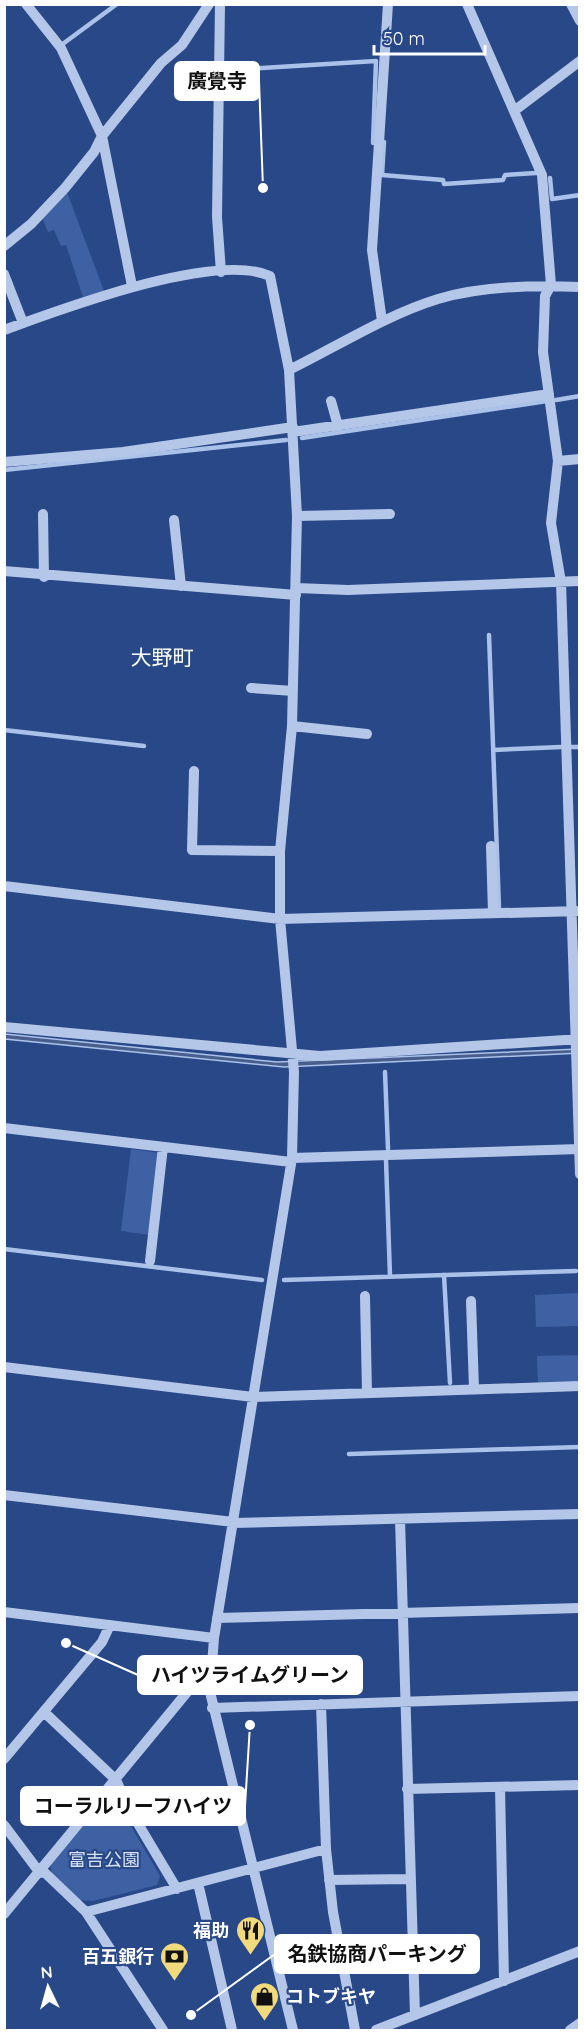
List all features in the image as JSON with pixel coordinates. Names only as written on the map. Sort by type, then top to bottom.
[{"type":"street","points":[[26,4],[61,48],[102,136],[132,286]]},
{"type":"street","points":[[4,246],[31,224],[65,188],[94,152],[102,136],[161,63],[182,45],[209,4]]},
{"type":"street","points":[[220,4],[217,217],[221,272]]},
{"type":"street","points":[[382,321],[372,250],[388,4]]},
{"type":"street","points":[[466,4],[542,175],[551,285],[544,296],[543,352],[558,460],[551,523],[561,582],[575,912],[575,1055],[579,1174]]},
{"type":"street","points":[[571,4],[579,21]]},
{"type":"street","points":[[514,111],[579,61]]},
{"type":"street","points":[[4,330],[132,286],[221,272],[256,270],[270,276],[289,370],[297,516],[296,591],[292,726],[280,851],[280,919],[293,1060],[291,1160],[214,1638],[212,1708],[293,2031]]},
{"type":"street","points":[[4,274],[23,323]]},
{"type":"street","points":[[289,370],[382,321],[439,299],[551,285],[579,287]]},
{"type":"street","points":[[4,462],[123,452],[338,426],[549,394]]},
{"type":"street","points":[[331,401],[338,426]]},
{"type":"street","points":[[558,460],[579,459]]},
{"type":"street","points":[[43,514],[44,577]]},
{"type":"street","points":[[297,516],[390,514]]},
{"type":"street","points":[[174,520],[181,586]]},
{"type":"street","points":[[4,571],[44,577],[296,591],[579,581]]},
{"type":"street","points":[[251,688],[294,691]]},
{"type":"street","points":[[292,726],[367,734]]},
{"type":"street","points":[[194,771],[192,850],[280,851]]},
{"type":"street","points":[[491,846],[493,913]]},
{"type":"street","points":[[4,886],[280,919],[575,912]]},
{"type":"street","points":[[4,1027],[293,1060],[320,1056],[576,1040]]},
{"type":"street","points":[[4,1128],[291,1160],[579,1149]]},
{"type":"street","points":[[150,1261],[163,1147]]},
{"type":"street","points":[[365,1296],[368,1393]]},
{"type":"street","points":[[471,1301],[474,1389]]},
{"type":"street","points":[[4,1367],[252,1397],[579,1386]]},
{"type":"street","points":[[4,1495],[233,1523],[579,1514]]},
{"type":"street","points":[[400,1519],[409,1880],[415,2015]]},
{"type":"street","points":[[217,1618],[579,1608]]},
{"type":"street","points":[[4,1612],[214,1638]]},
{"type":"street","points":[[4,1759],[102,1642],[110,1625]]},
{"type":"street","points":[[4,1914],[41,1872],[212,1661]]},
{"type":"street","points":[[212,1708],[579,1696]]},
{"type":"street","points":[[321,1704],[329,1881],[355,2031]]},
{"type":"street","points":[[44,1712],[116,1780],[131,1812],[177,1889]]},
{"type":"street","points":[[407,1789],[579,1785]]},
{"type":"street","points":[[500,1786],[504,1981]]},
{"type":"street","points":[[4,1825],[41,1872],[86,1912],[163,2031]]},
{"type":"street","points":[[86,1912],[326,1849]]},
{"type":"street","points":[[329,1881],[409,1880]]},
{"type":"street","points":[[198,1883],[232,2031]]},
{"type":"street","points":[[376,2031],[579,1951]]},
{"type":"street","points":[[570,2031],[579,2023]]},
{"type":"green space","points":[[67,192],[104,291],[83,297],[66,245],[61,246],[54,230],[48,232],[42,217]]},
{"type":"green space","points":[[131,1149],[160,1153],[150,1235],[121,1231]]},
{"type":"green space","points":[[578,1293],[579,1326],[536,1327],[535,1295]]},
{"type":"green space","points":[[579,1355],[579,1382],[538,1384],[537,1356]]},
{"type":"green space","name":"富吉公園","points":[[107,1799],[115,1799],[160,1876],[157,1885],[93,1901],[80,1900],[52,1874],[50,1864]]},
{"type":"shaded area","points":[[5,1034],[277,1062],[579,1049],[580,1053],[284,1067],[5,1039]]},
{"type":"waterway","points":[[64,43],[117,4]]},
{"type":"waterway","points":[[228,70],[376,61],[373,143]]},
{"type":"waterway","points":[[384,142],[382,175],[443,180],[444,184],[503,180],[505,175],[536,173]]},
{"type":"waterway","points":[[550,178],[552,199],[580,195]]},
{"type":"waterway","points":[[556,400],[580,396]]},
{"type":"waterway","points":[[302,438],[547,401]]},
{"type":"waterway","points":[[4,470],[286,440]]},
{"type":"waterway","points":[[489,635],[499,908]]},
{"type":"waterway","points":[[4,730],[144,746]]},
{"type":"waterway","points":[[493,750],[561,747]]},
{"type":"waterway","points":[[571,747],[580,747]]},
{"type":"waterway","points":[[385,1072],[388,1149]]},
{"type":"waterway","points":[[386,1160],[390,1276]]},
{"type":"waterway","points":[[4,1249],[262,1280]]},
{"type":"waterway","points":[[284,1280],[576,1271]]},
{"type":"waterway","points":[[444,1275],[450,1383]]},
{"type":"waterway","points":[[349,1454],[580,1447]]},
{"type":"place","name":"廣覺寺","points":[[263,188]]},
{"type":"place","name":"ハイツライムグリーン","points":[[66,1643]]},
{"type":"place","name":"コーラルリーフハイツ","points":[[250,1725]]},
{"type":"place","name":"福助","points":[[250,1956]]},
{"type":"place","name":"百五銀行","points":[[175,1982]]},
{"type":"place","name":"名鉄協商パーキング","points":[[191,2015]]},
{"type":"place","name":"コトブキヤ","points":[[265,2022]]},
{"type":"district","name":"大野町","points":[[162,657]]}]
